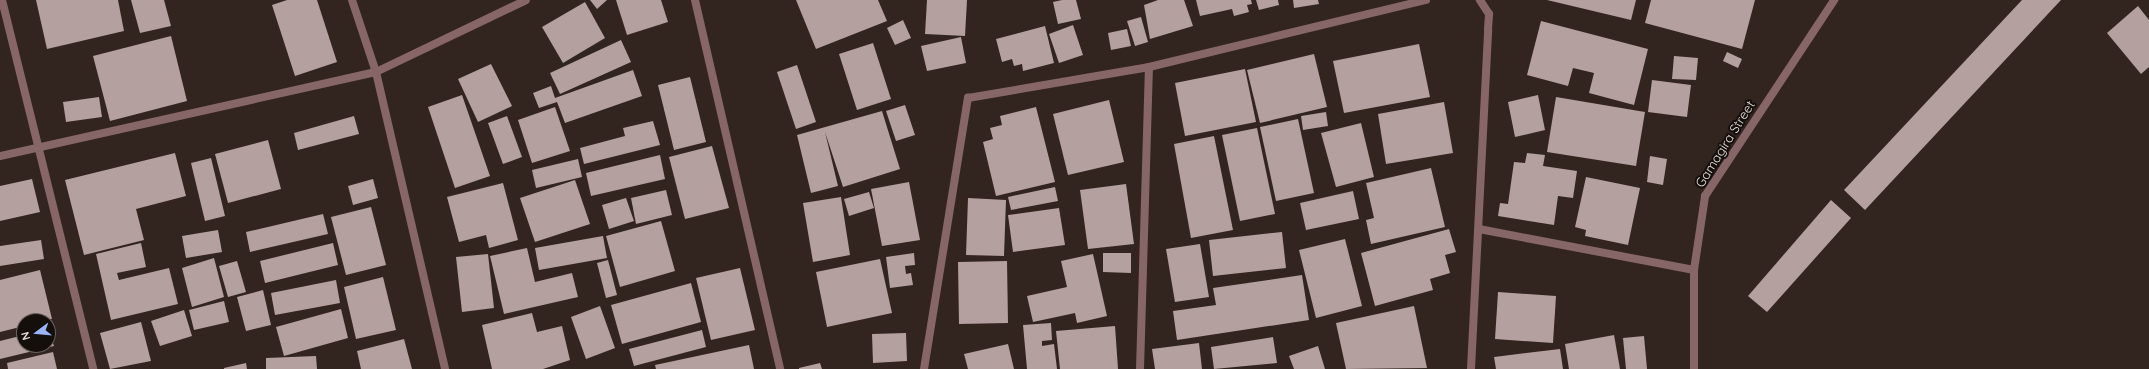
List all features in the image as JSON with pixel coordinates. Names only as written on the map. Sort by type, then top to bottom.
[{"type":"street","points":[[2,0],[93,369]]},
{"type":"street","points":[[352,0],[376,72],[445,369]]},
{"type":"street","points":[[0,156],[376,72],[526,0]]},
{"type":"street","points":[[695,0],[780,369]]},
{"type":"street","points":[[924,369],[968,98],[1149,66],[1426,0]]},
{"type":"street","points":[[1471,369],[1479,229],[1488,14],[1480,0]]},
{"type":"street","name":"Gamagira Street","points":[[1694,369],[1694,270],[1705,196],[1834,0]]},
{"type":"street","points":[[1140,369],[1149,66]]},
{"type":"street","points":[[1479,229],[1694,270]]},
{"type":"building","points":[[36,0],[118,0],[124,31],[47,49]]},
{"type":"building","points":[[131,0],[164,0],[171,26],[140,33]]},
{"type":"building","points":[[287,0],[317,0],[337,62],[295,76],[272,5]]},
{"type":"building","points":[[590,0],[607,0],[597,9]]},
{"type":"building","points":[[616,0],[661,0],[668,22],[627,35]]},
{"type":"building","points":[[796,0],[878,0],[887,21],[816,49]]},
{"type":"building","points":[[927,0],[967,0],[965,36],[925,34]]},
{"type":"building","points":[[1062,0],[1076,0],[1081,19],[1058,24],[1053,2]]},
{"type":"building","points":[[1158,0],[1184,0],[1193,26],[1150,39],[1144,5]]},
{"type":"building","points":[[1196,0],[1251,0],[1252,4],[1247,5],[1249,12],[1234,16],[1232,9],[1200,16]]},
{"type":"building","points":[[1256,0],[1278,0],[1279,5],[1259,10]]},
{"type":"building","points":[[1293,0],[1318,0],[1319,4],[1294,8]]},
{"type":"building","points":[[1547,0],[1636,0],[1631,20]]},
{"type":"building","points":[[1651,0],[1755,0],[1742,49],[1645,23]]},
{"type":"building","points":[[2022,0],[2061,0],[1865,210],[1844,190]]},
{"type":"building","points":[[585,2],[605,38],[563,63],[542,27]]},
{"type":"building","points":[[2138,6],[2149,20],[2149,67],[2141,74],[2107,33]]},
{"type":"building","points":[[1141,17],[1148,42],[1135,46],[1127,21]]},
{"type":"building","points":[[903,20],[911,38],[895,45],[887,28]]},
{"type":"building","points":[[1541,21],[1648,49],[1634,105],[1589,93],[1594,73],[1573,68],[1568,86],[1527,75]]},
{"type":"building","points":[[1073,25],[1083,55],[1059,63],[1049,34]]},
{"type":"building","points":[[1045,26],[1054,63],[1023,71],[1022,64],[1014,66],[1012,59],[1002,62],[996,39]]},
{"type":"building","points":[[1127,29],[1131,46],[1111,50],[1108,33]]},
{"type":"building","points":[[171,36],[187,101],[110,121],[93,56]]},
{"type":"building","points":[[961,37],[966,63],[927,71],[921,46]]},
{"type":"building","points":[[621,40],[631,62],[560,94],[550,73]]},
{"type":"building","points":[[873,43],[891,99],[857,110],[839,54]]},
{"type":"building","points":[[1419,44],[1430,97],[1344,113],[1333,61]]},
{"type":"building","points":[[1727,52],[1742,59],[1738,68],[1723,61]]},
{"type":"building","points":[[1314,54],[1327,107],[1260,123],[1247,70]]},
{"type":"building","points":[[1674,56],[1698,58],[1696,80],[1672,79]]},
{"type":"building","points":[[491,64],[512,106],[478,122],[458,79]]},
{"type":"building","points":[[797,65],[816,122],[796,129],[777,72]]},
{"type":"building","points":[[1245,69],[1256,122],[1185,136],[1175,83]]},
{"type":"building","points":[[633,70],[642,96],[565,123],[557,102],[539,108],[533,93],[551,86],[555,98]]},
{"type":"building","points":[[690,77],[706,142],[674,150],[658,85]]},
{"type":"building","points":[[1652,80],[1691,85],[1687,117],[1648,112]]},
{"type":"building","points":[[462,95],[490,176],[455,188],[428,107]]},
{"type":"building","points":[[1538,95],[1545,130],[1515,137],[1508,102]]},
{"type":"building","points":[[99,97],[102,117],[66,122],[63,102]]},
{"type":"building","points":[[1556,97],[1645,112],[1636,166],[1547,152]]},
{"type":"building","points":[[1109,100],[1124,162],[1068,175],[1053,114]]},
{"type":"building","points":[[1444,102],[1453,153],[1386,164],[1378,114]]},
{"type":"building","points":[[905,105],[915,135],[896,141],[886,111]]},
{"type":"building","points":[[555,107],[570,151],[532,163],[518,120]]},
{"type":"building","points":[[1036,107],[1055,182],[996,196],[983,142],[993,139],[990,128],[1002,125],[1000,116]]},
{"type":"building","points":[[882,111],[900,169],[843,187],[825,132],[838,186],[811,193],[797,135]]},
{"type":"building","points":[[1326,112],[1328,126],[1303,130],[1301,116]]},
{"type":"building","points":[[354,116],[359,134],[298,150],[294,133]]},
{"type":"building","points":[[507,116],[522,157],[503,164],[488,123]]},
{"type":"building","points":[[1298,119],[1314,193],[1276,201],[1260,127]]},
{"type":"building","points":[[653,121],[660,145],[584,164],[580,148],[625,136],[623,128]]},
{"type":"building","points":[[1361,123],[1374,177],[1336,187],[1321,133]]},
{"type":"building","points":[[1257,128],[1275,214],[1240,221],[1222,135]]},
{"type":"building","points":[[1214,136],[1233,230],[1191,238],[1174,144]]},
{"type":"building","points":[[268,140],[281,189],[228,203],[215,154]]},
{"type":"building","points":[[712,146],[729,208],[685,219],[669,157]]},
{"type":"building","points":[[175,153],[186,196],[136,209],[144,240],[84,255],[65,180]]},
{"type":"building","points":[[1527,153],[1545,155],[1543,166],[1577,171],[1573,198],[1558,196],[1554,225],[1498,216],[1500,203],[1508,204],[1514,162],[1525,163]]},
{"type":"building","points":[[660,155],[665,179],[591,196],[586,173]]},
{"type":"building","points":[[1650,156],[1667,159],[1663,185],[1647,182]]},
{"type":"building","points":[[211,158],[225,216],[205,221],[191,163]]},
{"type":"building","points":[[578,159],[582,177],[536,188],[532,170]]},
{"type":"building","points":[[1431,168],[1445,227],[1371,244],[1366,220],[1374,218],[1366,183]]},
{"type":"building","points":[[1586,177],[1640,188],[1628,245],[1585,236],[1586,230],[1575,227]]},
{"type":"building","points":[[32,179],[40,212],[0,221],[0,186]]},
{"type":"building","points":[[373,179],[378,198],[353,205],[348,186]]},
{"type":"building","points":[[575,180],[590,224],[535,242],[520,198]]},
{"type":"building","points":[[909,182],[920,240],[882,246],[871,189]]},
{"type":"building","points":[[503,183],[518,240],[489,248],[486,235],[459,242],[447,197]]},
{"type":"building","points":[[1126,184],[1134,244],[1088,249],[1080,190]]},
{"type":"building","points":[[1055,187],[1058,201],[1011,210],[1008,197]]},
{"type":"building","points":[[666,190],[672,215],[636,224],[631,198]]},
{"type":"building","points":[[1353,191],[1359,219],[1306,230],[1300,203]]},
{"type":"building","points":[[869,192],[874,208],[849,216],[844,199]]},
{"type":"building","points":[[841,197],[850,255],[813,262],[803,203]]},
{"type":"building","points":[[626,198],[634,221],[609,229],[602,205]]},
{"type":"building","points":[[968,198],[1006,200],[1004,256],[966,255]]},
{"type":"building","points":[[1831,200],[1851,218],[1767,312],[1748,296]]},
{"type":"building","points":[[371,207],[386,265],[346,275],[331,217]]},
{"type":"building","points":[[1059,208],[1065,245],[1013,252],[1008,215]]},
{"type":"building","points":[[323,214],[328,234],[250,252],[246,232]]},
{"type":"building","points":[[661,221],[675,271],[620,287],[606,236]]},
{"type":"building","points":[[1449,229],[1456,252],[1445,255],[1450,273],[1430,279],[1433,290],[1375,306],[1361,253]]},
{"type":"building","points":[[218,230],[222,252],[186,258],[182,236]]},
{"type":"building","points":[[1282,232],[1286,268],[1213,276],[1209,240]]},
{"type":"building","points":[[603,236],[607,258],[539,270],[535,248]]},
{"type":"building","points":[[1345,239],[1362,306],[1316,318],[1299,250]]},
{"type":"building","points":[[41,240],[44,259],[0,266],[0,246]]},
{"type":"building","points":[[141,243],[146,267],[117,273],[119,280],[169,268],[178,304],[111,320],[96,254]]},
{"type":"building","points":[[333,243],[338,265],[265,283],[260,261]]},
{"type":"building","points":[[1200,244],[1209,297],[1175,302],[1166,249]]},
{"type":"building","points":[[527,248],[535,282],[572,273],[578,297],[504,314],[490,256]]},
{"type":"building","points":[[914,253],[915,265],[905,266],[906,274],[911,273],[913,285],[890,288],[886,257]]},
{"type":"building","points":[[1103,253],[1131,253],[1131,273],[1103,272]]},
{"type":"building","points":[[488,254],[494,308],[462,312],[456,257]]},
{"type":"building","points":[[1093,254],[1107,316],[1077,323],[1075,313],[1033,322],[1027,296],[1067,287],[1061,261]]},
{"type":"building","points":[[214,258],[224,297],[192,307],[182,268]]},
{"type":"building","points":[[880,259],[892,313],[827,327],[816,272]]},
{"type":"building","points":[[608,260],[617,295],[606,298],[597,263]]},
{"type":"building","points":[[237,261],[246,292],[228,297],[219,266]]},
{"type":"building","points":[[1007,261],[1008,323],[959,324],[958,262]]},
{"type":"building","points":[[740,268],[755,330],[711,340],[696,278]]},
{"type":"building","points":[[40,270],[51,313],[16,313],[16,328],[0,332],[0,280]]},
{"type":"building","points":[[1302,275],[1309,320],[1177,340],[1173,311],[1216,305],[1213,288]]},
{"type":"building","points":[[383,277],[396,330],[356,339],[344,287]]},
{"type":"building","points":[[336,280],[340,303],[275,315],[271,293]]},
{"type":"building","points":[[691,283],[701,322],[622,344],[611,305]]},
{"type":"building","points":[[263,290],[271,325],[246,331],[237,297]]},
{"type":"building","points":[[1498,292],[1556,296],[1553,343],[1495,339]]},
{"type":"building","points":[[224,301],[229,322],[194,330],[189,310]]},
{"type":"building","points":[[600,306],[615,348],[586,359],[571,317]]},
{"type":"building","points":[[1414,306],[1427,368],[1346,369],[1336,323]]},
{"type":"building","points":[[341,309],[348,338],[284,356],[276,327]]},
{"type":"building","points":[[184,310],[192,336],[160,346],[151,321]]},
{"type":"building","points":[[532,313],[537,332],[562,326],[570,360],[543,369],[492,369],[482,325]]},
{"type":"building","points":[[141,322],[151,361],[110,369],[100,333]]},
{"type":"building","points":[[1051,323],[1052,340],[1042,341],[1042,346],[1054,344],[1057,369],[1027,369],[1023,325]]},
{"type":"building","points":[[1115,326],[1118,369],[1060,369],[1056,331]]},
{"type":"building","points":[[702,330],[706,347],[634,366],[629,349]]},
{"type":"building","points":[[906,333],[907,361],[873,363],[872,334]]},
{"type":"building","points":[[1614,335],[1620,369],[1569,369],[1565,344]]},
{"type":"building","points":[[1644,336],[1647,369],[1626,369],[1623,338]]},
{"type":"building","points":[[16,337],[16,353],[25,353],[0,359],[0,341]]},
{"type":"building","points":[[1273,337],[1277,363],[1214,369],[1211,347]]},
{"type":"building","points":[[404,339],[412,369],[361,369],[357,351]]},
{"type":"building","points":[[1199,343],[1202,369],[1155,369],[1152,349]]},
{"type":"building","points":[[1008,344],[1014,369],[968,369],[964,354]]},
{"type":"building","points":[[749,345],[754,369],[656,369],[655,365]]},
{"type":"building","points":[[1318,346],[1325,369],[1294,369],[1289,356]]},
{"type":"building","points":[[1560,349],[1563,369],[1496,369],[1494,357]]},
{"type":"building","points":[[53,353],[57,369],[8,369],[7,363]]},
{"type":"building","points":[[316,356],[317,369],[266,369],[266,358]]},
{"type":"building","points":[[246,363],[247,369],[224,369],[224,368]]},
{"type":"building","points":[[820,363],[822,369],[799,369],[799,368]]}]
